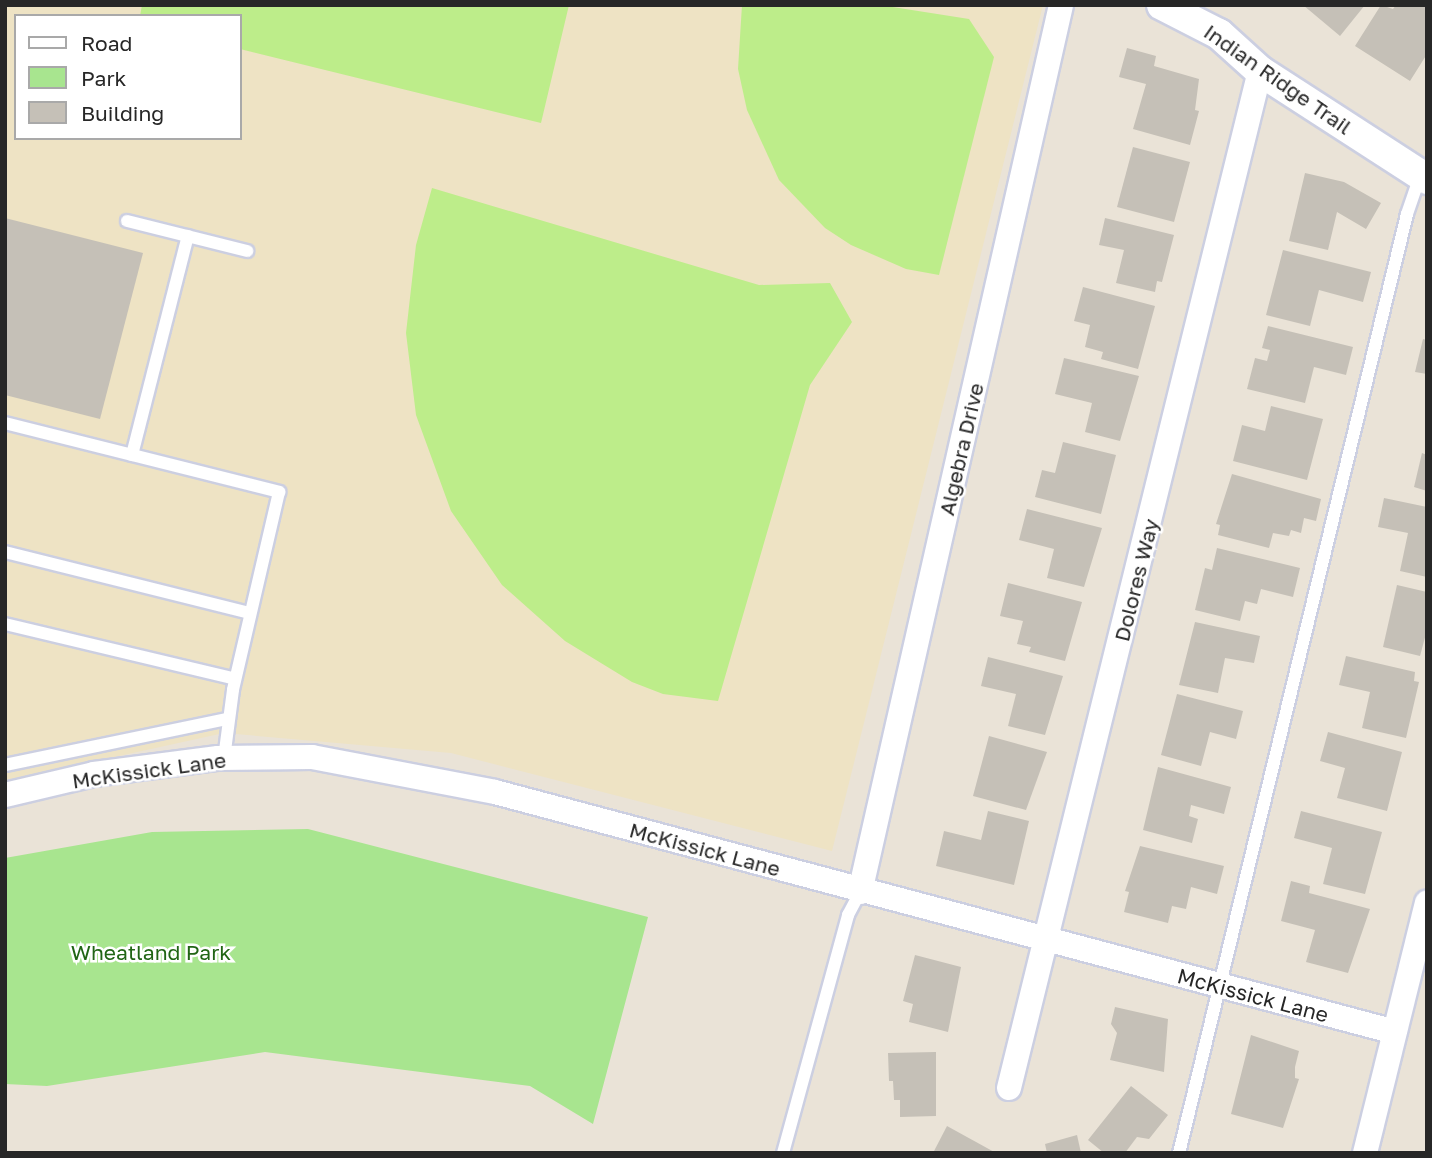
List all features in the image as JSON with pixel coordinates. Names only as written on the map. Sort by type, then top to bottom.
[{"type":"street","name":"Algebra Drive","points":[[860,892],[1061,5]]},
{"type":"street","name":"Indian Ridge Trail","points":[[1162,5],[1219,34],[1260,71],[1424,177]]},
{"type":"street","name":"Dolores Way","points":[[1009,1088],[1049,942],[1260,71]]},
{"type":"street","name":"McKissick Lane","points":[[5,795],[94,774],[224,758],[312,757],[495,792],[860,892],[1395,1032]]},
{"type":"street","points":[[1365,1153],[1427,903]]},
{"type":"lane","points":[[1179,1153],[1400,240],[1424,177]]},
{"type":"lane","points":[[127,221],[247,251]]},
{"type":"lane","points":[[132,455],[188,236]]},
{"type":"lane","points":[[5,423],[279,492],[235,678],[227,719],[224,758]]},
{"type":"lane","points":[[5,552],[250,613]]},
{"type":"lane","points":[[5,624],[235,678]]},
{"type":"lane","points":[[5,765],[227,719]]},
{"type":"lane","points":[[783,1153],[848,915],[860,892]]},
{"type":"shaded area","points":[[5,5],[1043,5],[832,851],[451,753],[224,733],[5,781]]},
{"type":"green space","points":[[142,5],[569,5],[541,123],[242,49],[242,14],[140,14]]},
{"type":"green space","points":[[742,5],[880,5],[969,19],[994,57],[939,275],[906,269],[851,245],[825,228],[779,180],[747,110],[738,69]]},
{"type":"green space","points":[[432,188],[759,285],[830,283],[852,322],[810,385],[718,701],[663,694],[632,682],[565,641],[502,585],[451,511],[416,415],[406,333],[416,245]]},
{"type":"green space","name":"Wheatland Park","points":[[308,829],[648,917],[593,1124],[530,1086],[265,1052],[47,1086],[5,1084],[5,858],[152,832]]},
{"type":"building","points":[[1303,5],[1365,5],[1340,36]]},
{"type":"building","points":[[1381,5],[1393,9],[1396,5],[1427,5],[1427,54],[1410,81],[1355,46]]},
{"type":"building","points":[[1127,48],[1156,56],[1154,66],[1199,79],[1195,110],[1199,111],[1190,145],[1133,129],[1146,84],[1119,77]]},
{"type":"building","points":[[1133,147],[1190,162],[1174,222],[1117,207]]},
{"type":"building","points":[[1305,173],[1344,182],[1381,203],[1366,229],[1337,212],[1328,250],[1289,241]]},
{"type":"building","points":[[5,218],[143,253],[100,419],[5,395]]},
{"type":"building","points":[[1105,218],[1174,235],[1162,282],[1157,281],[1155,292],[1116,283],[1124,250],[1099,245]]},
{"type":"building","points":[[1283,250],[1371,272],[1363,302],[1319,290],[1310,326],[1266,315]]},
{"type":"building","points":[[1083,287],[1155,306],[1138,369],[1101,359],[1103,352],[1085,347],[1090,325],[1074,321]]},
{"type":"building","points":[[1268,326],[1353,347],[1346,375],[1314,367],[1305,403],[1247,389],[1255,358],[1267,361],[1270,350],[1262,348]]},
{"type":"building","points":[[1423,339],[1427,340],[1427,374],[1415,372]]},
{"type":"building","points":[[1064,358],[1139,376],[1120,441],[1085,432],[1092,403],[1055,394]]},
{"type":"building","points":[[1271,406],[1323,419],[1307,480],[1233,461],[1242,425],[1265,431]]},
{"type":"building","points":[[1063,442],[1116,455],[1101,514],[1035,497],[1042,470],[1055,473]]},
{"type":"building","points":[[1422,453],[1427,455],[1427,491],[1414,487]]},
{"type":"building","points":[[1232,474],[1321,499],[1316,521],[1304,518],[1301,533],[1291,530],[1289,536],[1273,533],[1269,548],[1218,535],[1220,525],[1216,524]]},
{"type":"building","points":[[1384,498],[1427,507],[1427,577],[1400,571],[1408,533],[1378,527]]},
{"type":"building","points":[[1027,509],[1102,528],[1084,587],[1047,578],[1054,549],[1019,540]]},
{"type":"building","points":[[1217,548],[1300,568],[1293,597],[1261,589],[1257,604],[1245,601],[1240,621],[1195,610],[1205,568],[1212,570]]},
{"type":"building","points":[[1008,583],[1082,602],[1065,661],[1029,652],[1031,647],[1017,644],[1023,621],[1000,616]]},
{"type":"building","points":[[1397,585],[1427,592],[1427,630],[1420,656],[1383,647]]},
{"type":"building","points":[[1195,622],[1260,636],[1254,663],[1225,658],[1218,693],[1179,685]]},
{"type":"building","points":[[1346,656],[1415,672],[1414,681],[1419,682],[1406,738],[1362,728],[1370,692],[1339,685]]},
{"type":"building","points":[[988,657],[1063,676],[1045,735],[1008,726],[1016,694],[981,686]]},
{"type":"building","points":[[1177,694],[1243,711],[1236,739],[1210,732],[1201,766],[1161,755]]},
{"type":"building","points":[[1328,732],[1402,752],[1387,811],[1337,798],[1345,768],[1320,761]]},
{"type":"building","points":[[989,736],[1047,752],[1026,810],[973,796]]},
{"type":"building","points":[[1158,767],[1231,787],[1224,814],[1191,805],[1189,816],[1198,819],[1192,843],[1143,830]]},
{"type":"building","points":[[988,811],[1029,821],[1014,885],[936,866],[944,831],[981,840]]},
{"type":"building","points":[[1301,811],[1382,832],[1365,894],[1323,884],[1332,848],[1294,838]]},
{"type":"building","points":[[1140,846],[1224,866],[1217,894],[1191,887],[1186,909],[1172,906],[1168,923],[1124,912],[1129,892],[1125,891]]},
{"type":"building","points":[[1291,881],[1310,886],[1309,893],[1370,909],[1348,973],[1306,962],[1315,930],[1281,921]]},
{"type":"building","points":[[915,955],[961,967],[948,1032],[909,1022],[913,1004],[903,1001]]},
{"type":"building","points":[[1115,1007],[1168,1019],[1164,1072],[1110,1060],[1117,1033],[1111,1024]]},
{"type":"building","points":[[1251,1035],[1299,1051],[1295,1078],[1299,1079],[1283,1128],[1231,1114]]},
{"type":"building","points":[[936,1052],[936,1116],[900,1117],[900,1100],[894,1100],[893,1081],[889,1081],[888,1053]]},
{"type":"building","points":[[1131,1086],[1168,1115],[1149,1139],[1137,1137],[1125,1153],[1104,1153],[1088,1140]]},
{"type":"building","points":[[947,1126],[996,1153],[933,1153]]},
{"type":"building","points":[[1077,1135],[1081,1153],[1047,1153],[1045,1144]]}]
